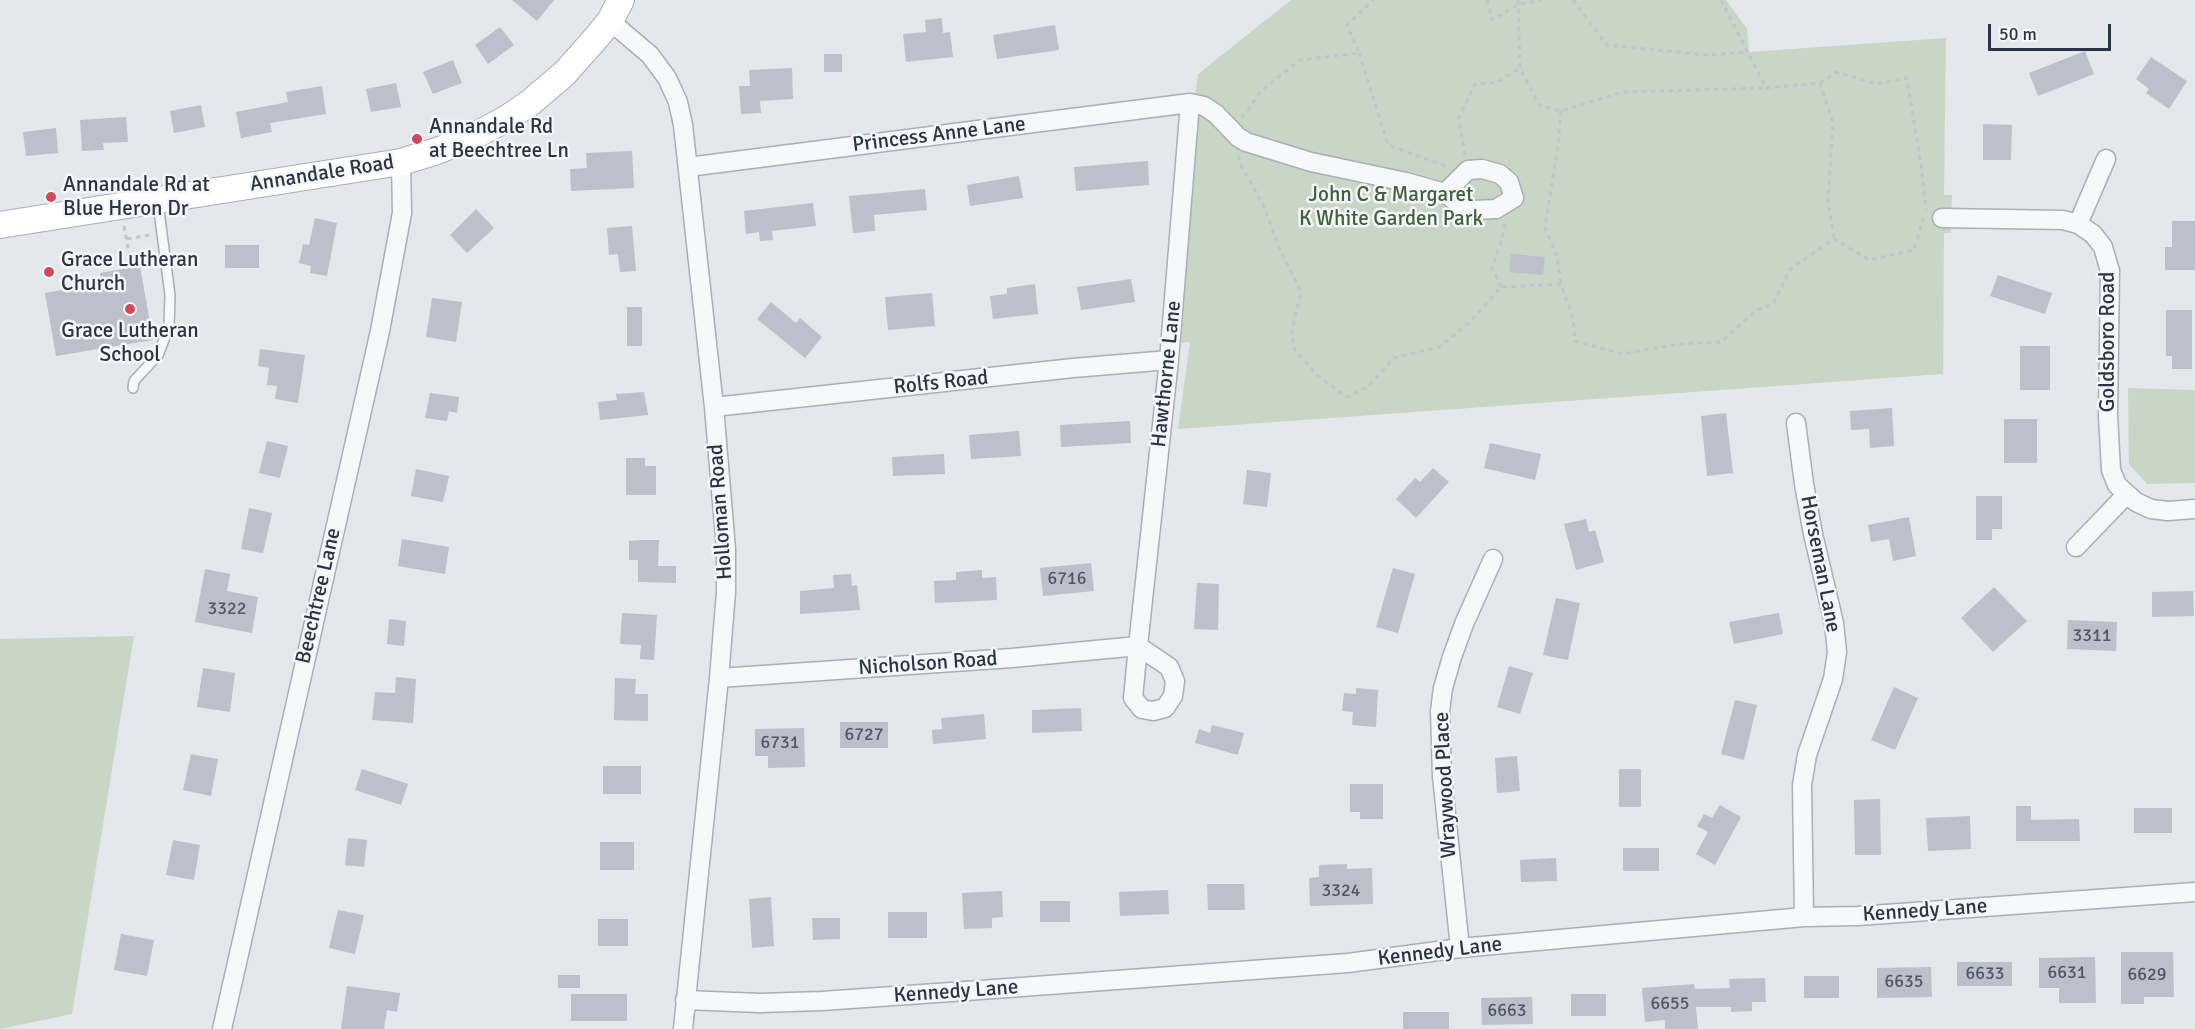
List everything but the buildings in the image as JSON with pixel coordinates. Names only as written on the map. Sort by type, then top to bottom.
[{"type":"main road","name":"Annandale Road","points":[[0,225],[401,162],[437,152],[472,137],[531,102],[565,73],[616,10]]},
{"type":"street","name":"Holloman Road","points":[[616,10],[667,78],[678,102],[683,124],[714,407],[726,549],[726,592],[719,678],[683,1029]]},
{"type":"street","name":"Princess Anne Lane","points":[[688,166],[1190,103]]},
{"type":"street","points":[[1190,103],[1204,106],[1216,114],[1238,137],[1246,142],[1311,162],[1406,182],[1445,193],[1459,204],[1474,210],[1496,208],[1514,198],[1509,182],[1500,174],[1482,169],[1468,170],[1445,193]]},
{"type":"street","name":"Hawthorne Lane","points":[[1138,646],[1169,360],[1190,103]]},
{"type":"street","points":[[1942,218],[2063,220],[2078,224],[2106,159]]},
{"type":"street","name":"Beechtree Lane","points":[[222,1029],[382,320],[402,213],[401,162]]},
{"type":"street","name":"Goldsboro Road","points":[[2078,224],[2093,234],[2103,247],[2110,271],[2109,465],[2117,485],[2126,495]]},
{"type":"street","name":"Rolfs Road","points":[[714,407],[1073,368],[1169,360]]},
{"type":"street","name":"Horseman Lane","points":[[1796,423],[1813,534],[1834,623],[1837,652],[1833,679],[1806,755],[1802,785],[1804,917]]},
{"type":"street","points":[[2076,547],[2126,495],[2151,509],[2168,511],[2195,509]]},
{"type":"street","name":"Wraywood Place","points":[[1460,948],[1442,776],[1440,711],[1443,688],[1452,657],[1493,559]]},
{"type":"street","name":"Nicholson Road","points":[[719,678],[1012,658],[1138,646]]},
{"type":"street","name":"Kennedy Lane","points":[[686,1000],[781,1002],[960,992],[1348,963],[1460,948],[1804,917],[1881,914],[2195,892]]},
{"type":"lane","points":[[133,388],[134,381],[158,355],[169,327],[170,295],[158,201]]},
{"type":"path","points":[[1373,0],[1347,25],[1359,53],[1388,145],[1456,170],[1468,170],[1459,118],[1475,84],[1498,82],[1520,69]]},
{"type":"path","points":[[1487,0],[1492,20],[1519,2],[1542,0]]},
{"type":"path","points":[[1573,0],[1607,45],[1706,55],[1748,52]]},
{"type":"path","points":[[1721,0],[1766,88]]},
{"type":"path","points":[[1519,2],[1520,69],[1539,105],[1561,111],[1623,92],[1766,88],[1820,83],[1836,72],[1876,84],[1907,78],[1926,208],[1914,250],[1869,260],[1834,239]]},
{"type":"path","points":[[1359,53],[1300,60],[1262,90],[1238,123],[1239,162],[1264,206],[1279,248],[1301,292],[1292,330],[1294,349],[1318,375],[1347,397],[1369,387],[1394,358],[1439,347],[1468,324],[1501,286],[1561,284]]},
{"type":"path","points":[[1820,83],[1833,123],[1828,200],[1834,239]]},
{"type":"path","points":[[1561,111],[1545,228],[1557,256],[1561,284],[1573,318],[1575,341],[1622,354],[1679,344],[1721,342],[1757,310],[1773,304],[1790,269],[1834,239]]},
{"type":"path","points":[[1501,286],[1492,268],[1502,239],[1506,202]]},
{"type":"path","points":[[121,206],[131,264]]},
{"type":"path","points":[[127,239],[162,233]]},
{"type":"green space","name":"John C & Margaret K White Garden Park","points":[[1291,0],[1726,0],[1747,29],[1749,52],[1946,38],[1944,195],[1952,195],[1951,233],[1944,233],[1943,374],[1178,429],[1190,342],[1163,345],[1198,74]]},
{"type":"green space","points":[[2128,388],[2195,390],[2195,483],[2147,484],[2129,464]]},
{"type":"green space","points":[[134,636],[72,1014],[0,1029],[0,639]]},
{"type":"place","name":"Annandale Rd at Beechtree Ln","points":[[417,139]]},
{"type":"place","name":"Annandale Rd at Blue Heron Dr","points":[[51,197]]},
{"type":"place","name":"Grace Lutheran Church","points":[[49,272]]},
{"type":"place","name":"Grace Lutheran School","points":[[130,309]]}]
